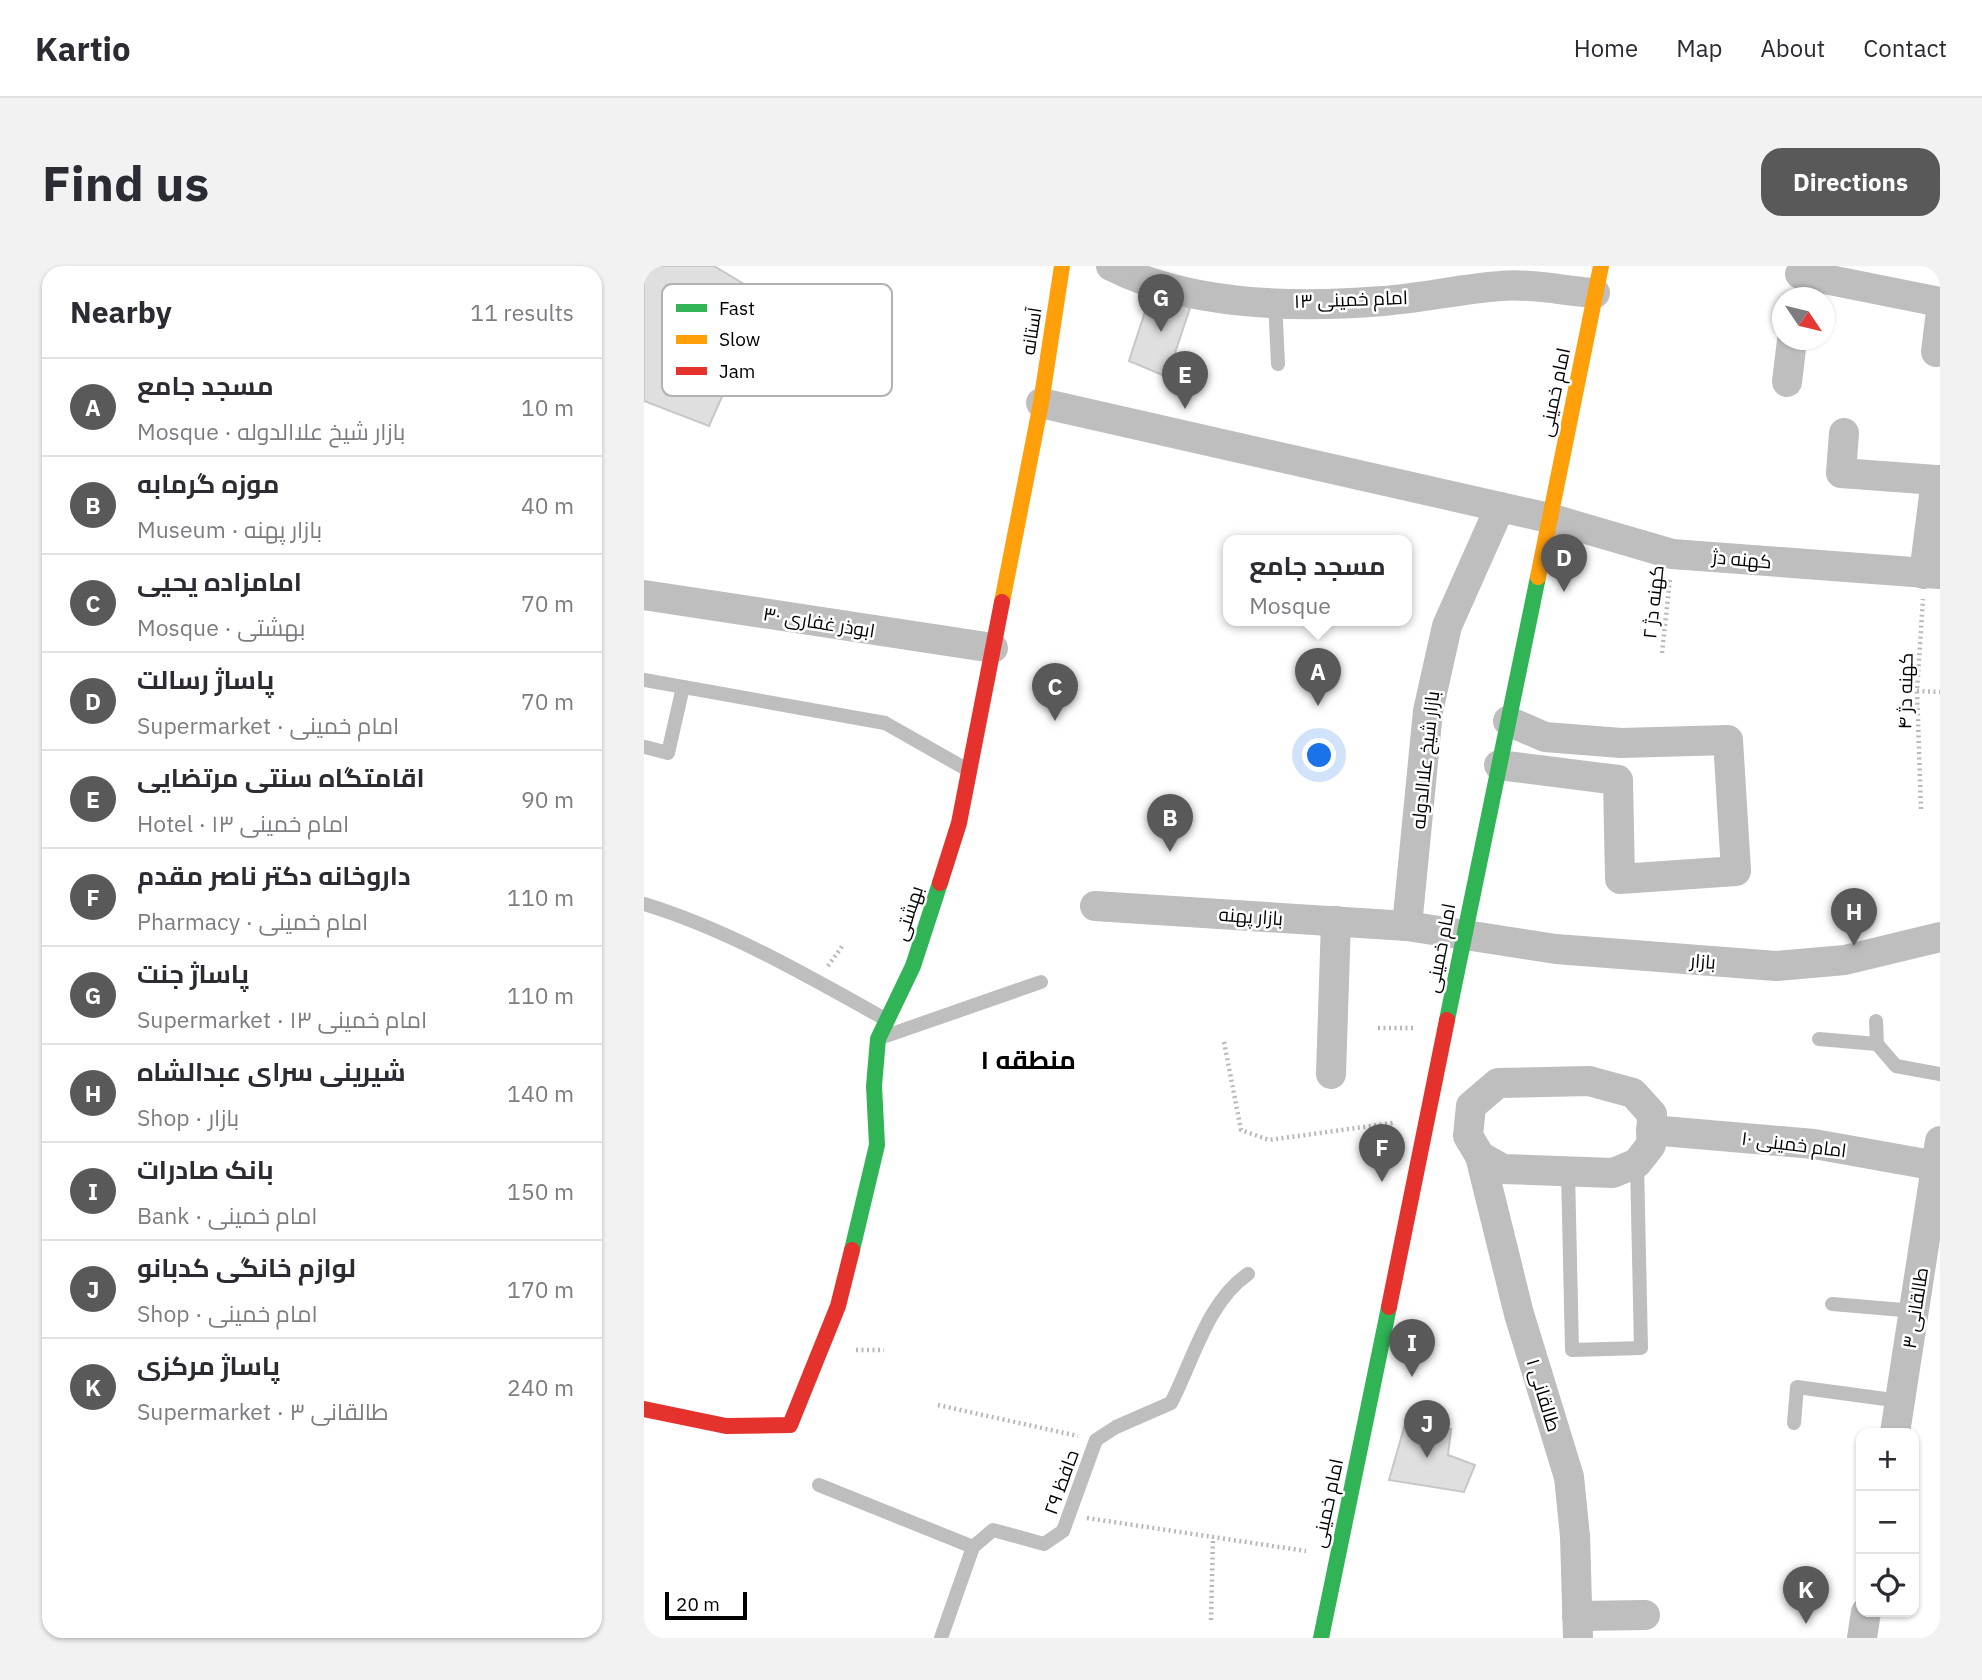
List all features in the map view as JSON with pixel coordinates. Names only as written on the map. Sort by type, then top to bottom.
[{"type":"street","name":"آستانه","points":[[1041,402],[1062,266]]},
{"type":"street","name":"امام خمینی ۱۳","points":[[1111,266],[1132,277],[1209,298],[1275,301],[1384,301],[1502,285],[1598,280]]},
{"type":"street","points":[[1800,279],[1940,302]]},
{"type":"street","name":"امام خمینی","points":[[1321,1638],[1598,280]]},
{"type":"street","points":[[1936,352],[1940,319]]},
{"type":"street","points":[[1787,382],[1792,350]]},
{"type":"street","name":"کهنه دژ","points":[[1041,402],[1549,518],[1672,554],[1932,574]]},
{"type":"street","name":"بهشتی","points":[[644,1409],[726,1426],[790,1425],[838,1306],[877,1145],[874,1086],[878,1039],[913,965],[959,823],[1041,402]]},
{"type":"street","points":[[1844,433],[1840,473],[1938,480],[1932,574]]},
{"type":"street","name":"بازار شیخ علاالدوله","points":[[1407,926],[1428,711],[1447,626],[1500,507]]},
{"type":"street","name":"ابوذر غفاری ۳۰","points":[[644,595],[993,648]]},
{"type":"street","points":[[1499,765],[1618,780],[1620,879],[1736,871],[1728,740],[1621,743],[1545,737],[1508,721]]},
{"type":"street","name":"بازار پهنه","points":[[1095,906],[1407,926]]},
{"type":"street","points":[[1331,1074],[1336,922]]},
{"type":"street","points":[[1407,926],[1465,933]]},
{"type":"street","name":"بازار","points":[[1465,933],[1556,949],[1776,966],[1845,960],[1940,937]]},
{"type":"street","name":"طالقانی ۱","points":[[1577,1627],[1575,1536],[1569,1477],[1519,1314],[1480,1156],[1468,1136],[1471,1106],[1498,1083],[1588,1081],[1633,1093],[1652,1114],[1651,1130]]},
{"type":"street","points":[[1480,1156],[1503,1169],[1613,1173],[1637,1163],[1651,1145],[1651,1130]]},
{"type":"street","name":"امام خمینی ۱۰","points":[[1651,1130],[1938,1153]]},
{"type":"street","name":"طالقانی ۳","points":[[1896,1428],[1938,1153]]},
{"type":"street","points":[[1577,1627],[1646,1615]]},
{"type":"street","points":[[1862,1638],[1865,1617]]},
{"type":"lane","points":[[1275,301],[1278,364]]},
{"type":"lane","points":[[644,680],[884,723],[969,771]]},
{"type":"lane","points":[[645,747],[668,753],[683,687]]},
{"type":"lane","points":[[644,904],[687,917],[818,981],[887,1020]]},
{"type":"lane","points":[[878,1039],[1041,982]]},
{"type":"lane","points":[[1876,1021],[1877,1044],[1896,1066],[1940,1074]]},
{"type":"lane","points":[[1819,1039],[1877,1044]]},
{"type":"lane","points":[[1568,1171],[1572,1350],[1641,1348],[1637,1163]]},
{"type":"lane","name":"حافظ ۲۹","points":[[973,1547],[993,1530],[1044,1544],[1063,1531],[1096,1440],[1116,1427],[1171,1403],[1213,1314],[1231,1286],[1248,1274]]},
{"type":"lane","points":[[1832,1304],[1915,1311]]},
{"type":"lane","points":[[1794,1423],[1797,1387],[1900,1401]]},
{"type":"lane","points":[[819,1485],[973,1547],[941,1638]]},
{"type":"path","name":"کهنه دژ ۲","points":[[1662,653],[1672,554]]},
{"type":"path","name":"کهنه دژ ۴","points":[[1921,809],[1917,691],[1932,574]]},
{"type":"path","points":[[1917,691],[1940,692]]},
{"type":"path","points":[[1224,1042],[1241,1130],[1269,1140],[1427,1118]]},
{"type":"path","points":[[937,1405],[1096,1440]]},
{"type":"path","points":[[1069,1515],[1338,1556]]},
{"type":"path","points":[[1211,1620],[1213,1537]]},
{"type":"building","points":[[653,266],[714,266],[744,284],[662,284],[662,396],[722,396],[709,426],[644,401],[644,267],[649,270]]},
{"type":"building","points":[[1152,290],[1192,302],[1167,377],[1129,361]]},
{"type":"building","points":[[1406,1421],[1451,1429],[1448,1455],[1475,1465],[1464,1492],[1389,1480]]},
{"type":"traffic: fast","points":[[1447,1020],[1538,577]]},
{"type":"traffic: fast","points":[[852,1250],[877,1145],[874,1086],[878,1039],[913,966],[940,883]]},
{"type":"traffic: fast","points":[[1321,1638],[1389,1307]]},
{"type":"traffic: slow","points":[[1002,602],[1041,403],[1062,266]]},
{"type":"traffic: slow","points":[[1538,577],[1601,266]]},
{"type":"traffic: jam","points":[[940,883],[959,823],[1002,602]]},
{"type":"traffic: jam","points":[[1389,1307],[1447,1020]]},
{"type":"traffic: jam","points":[[644,1409],[726,1426],[790,1425],[838,1306],[852,1250]]},
{"type":"place","name":"پاساژ جنت","points":[[1161,332]]},
{"type":"place","name":"اقامتگاه سنتی مرتضایی","points":[[1185,409]]},
{"type":"place","name":"پاساژ رسالت","points":[[1564,592]]},
{"type":"place","name":"مسجد جامع","points":[[1318,706]]},
{"type":"place","name":"امامزاده یحیی","points":[[1055,721]]},
{"type":"place","name":"موزه گرمابه","points":[[1170,852]]},
{"type":"place","name":"شیرینی سرای عبدالشاه","points":[[1854,946]]},
{"type":"place","name":"داروخانه دکتر ناصر مقدم","points":[[1382,1182]]},
{"type":"place","name":"بانک صادرات","points":[[1412,1377]]},
{"type":"place","name":"لوازم خانگی کدبانو","points":[[1427,1458]]},
{"type":"place","name":"پاساژ مرکزی","points":[[1806,1624]]},
{"type":"district","name":"منطقه ۱","points":[[1028,1059]]}]
